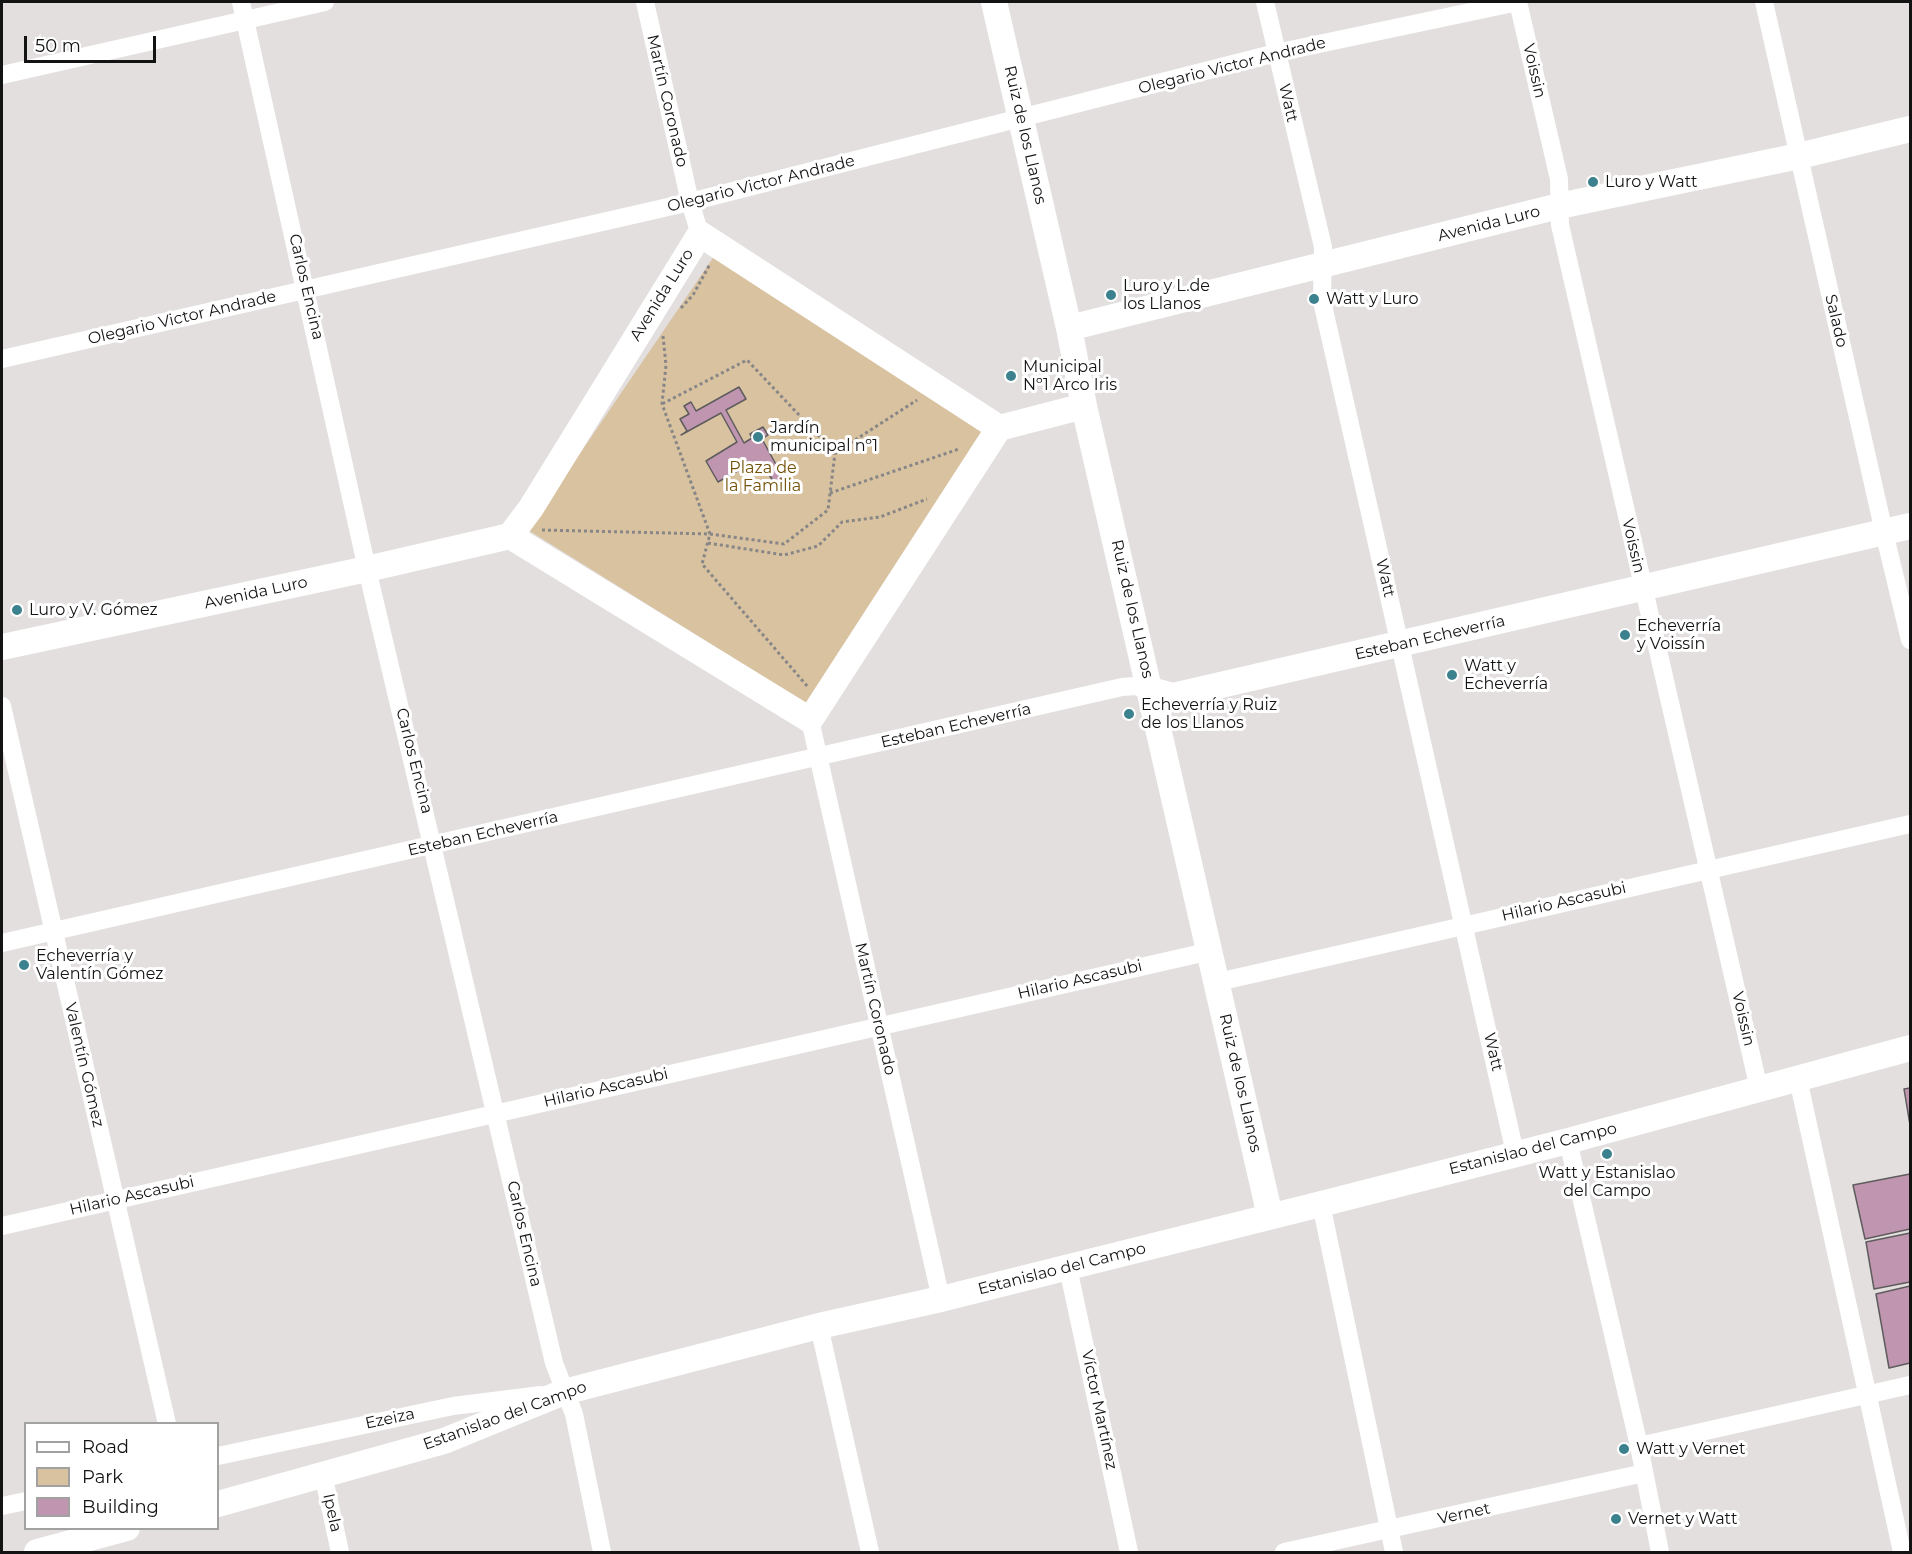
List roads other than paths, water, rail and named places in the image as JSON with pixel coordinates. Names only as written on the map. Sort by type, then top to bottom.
[{"type":"street","name":"Carlos Encina","points":[[242,2],[367,569],[434,845],[554,1363],[573,1414],[602,1552]]},
{"type":"street","points":[[2,75],[325,2]]},
{"type":"street","name":"Martín Coronado","points":[[645,2],[690,202],[700,234]]},
{"type":"street","name":"Ruiz de los Llanos","points":[[994,2],[1069,328],[1084,406],[1218,981],[1270,1216]]},
{"type":"street","name":"Watt","points":[[1264,2],[1323,247],[1322,301],[1515,1153]]},
{"type":"street","name":"Olegario Victor Andrade","points":[[2,359],[690,202],[1276,53],[1518,2]]},
{"type":"street","name":"Voissin","points":[[1518,2],[1559,179],[1560,225],[1759,1089]]},
{"type":"street","name":"Salado","points":[[1764,2],[1884,532],[1911,640]]},
{"type":"street","name":"Avenida Luro","points":[[1069,328],[1117,314],[1322,267],[1559,206],[1799,156],[1911,129]]},
{"type":"street","name":"Avenida Luro","points":[[2,647],[510,536],[531,508],[700,234],[999,428]]},
{"type":"street","points":[[510,536],[810,720],[999,428],[1084,406]]},
{"type":"street","name":"Esteban Echeverría","points":[[2,943],[1122,687],[1135,686],[1173,696],[1401,646],[1911,526]]},
{"type":"street","name":"Valentín Gómez","points":[[2,706],[167,1422]]},
{"type":"street","name":"Martín Coronado","points":[[810,720],[941,1299]]},
{"type":"street","name":"Hilario Ascasubi","points":[[1218,981],[1911,824]]},
{"type":"street","name":"Hilario Ascasubi","points":[[2,1226],[1211,951]]},
{"type":"street","name":"Estanislao del Campo","points":[[219,1504],[444,1441],[564,1392],[819,1326],[1068,1268],[1568,1141],[1911,1048]]},
{"type":"street","points":[[1798,1079],[1902,1552]]},
{"type":"street","points":[[1568,1141],[1639,1446],[1660,1552]]},
{"type":"street","points":[[1321,1204],[1394,1552]]},
{"type":"street","name":"Víctor Martínez","points":[[1068,1268],[1129,1552]]},
{"type":"street","points":[[819,1326],[870,1552]]},
{"type":"street","points":[[1639,1446],[1911,1385]]},
{"type":"street","name":"Ezeiza","points":[[219,1456],[453,1406],[564,1392]]},
{"type":"street","name":"Vernet","points":[[1284,1552],[1644,1473]]},
{"type":"street","name":"Ipela","points":[[323,1474],[340,1552]]},
{"type":"street","points":[[2,1506],[24,1501]]},
{"type":"street","points":[[38,1552],[96,1539],[121,1530]]},
{"type":"place","name":"Luro y Watt","points":[[1593,182]]},
{"type":"place","name":"Luro y L.de los Llanos","points":[[1111,295]]},
{"type":"place","name":"Watt y Luro","points":[[1314,299]]},
{"type":"place","name":"Municipal Nº1 Arco Iris","points":[[1011,376]]},
{"type":"place","name":"Jardín municipal nº1","points":[[758,437]]},
{"type":"place","name":"Luro y V. Gómez","points":[[17,610]]},
{"type":"place","name":"Echeverría y Voissín","points":[[1625,635]]},
{"type":"place","name":"Watt y Echeverría","points":[[1452,675]]},
{"type":"place","name":"Echeverría y Ruiz de los Llanos","points":[[1129,714]]},
{"type":"place","name":"Echeverría y Valentín Gómez","points":[[24,965]]},
{"type":"place","name":"Watt y Estanislao del Campo","points":[[1607,1154]]},
{"type":"place","name":"Watt y Vernet","points":[[1624,1449]]},
{"type":"place","name":"Vernet y Watt","points":[[1616,1519]]},
{"type":"park label","name":"Plaza de la Familia","points":[[763,477]]}]
